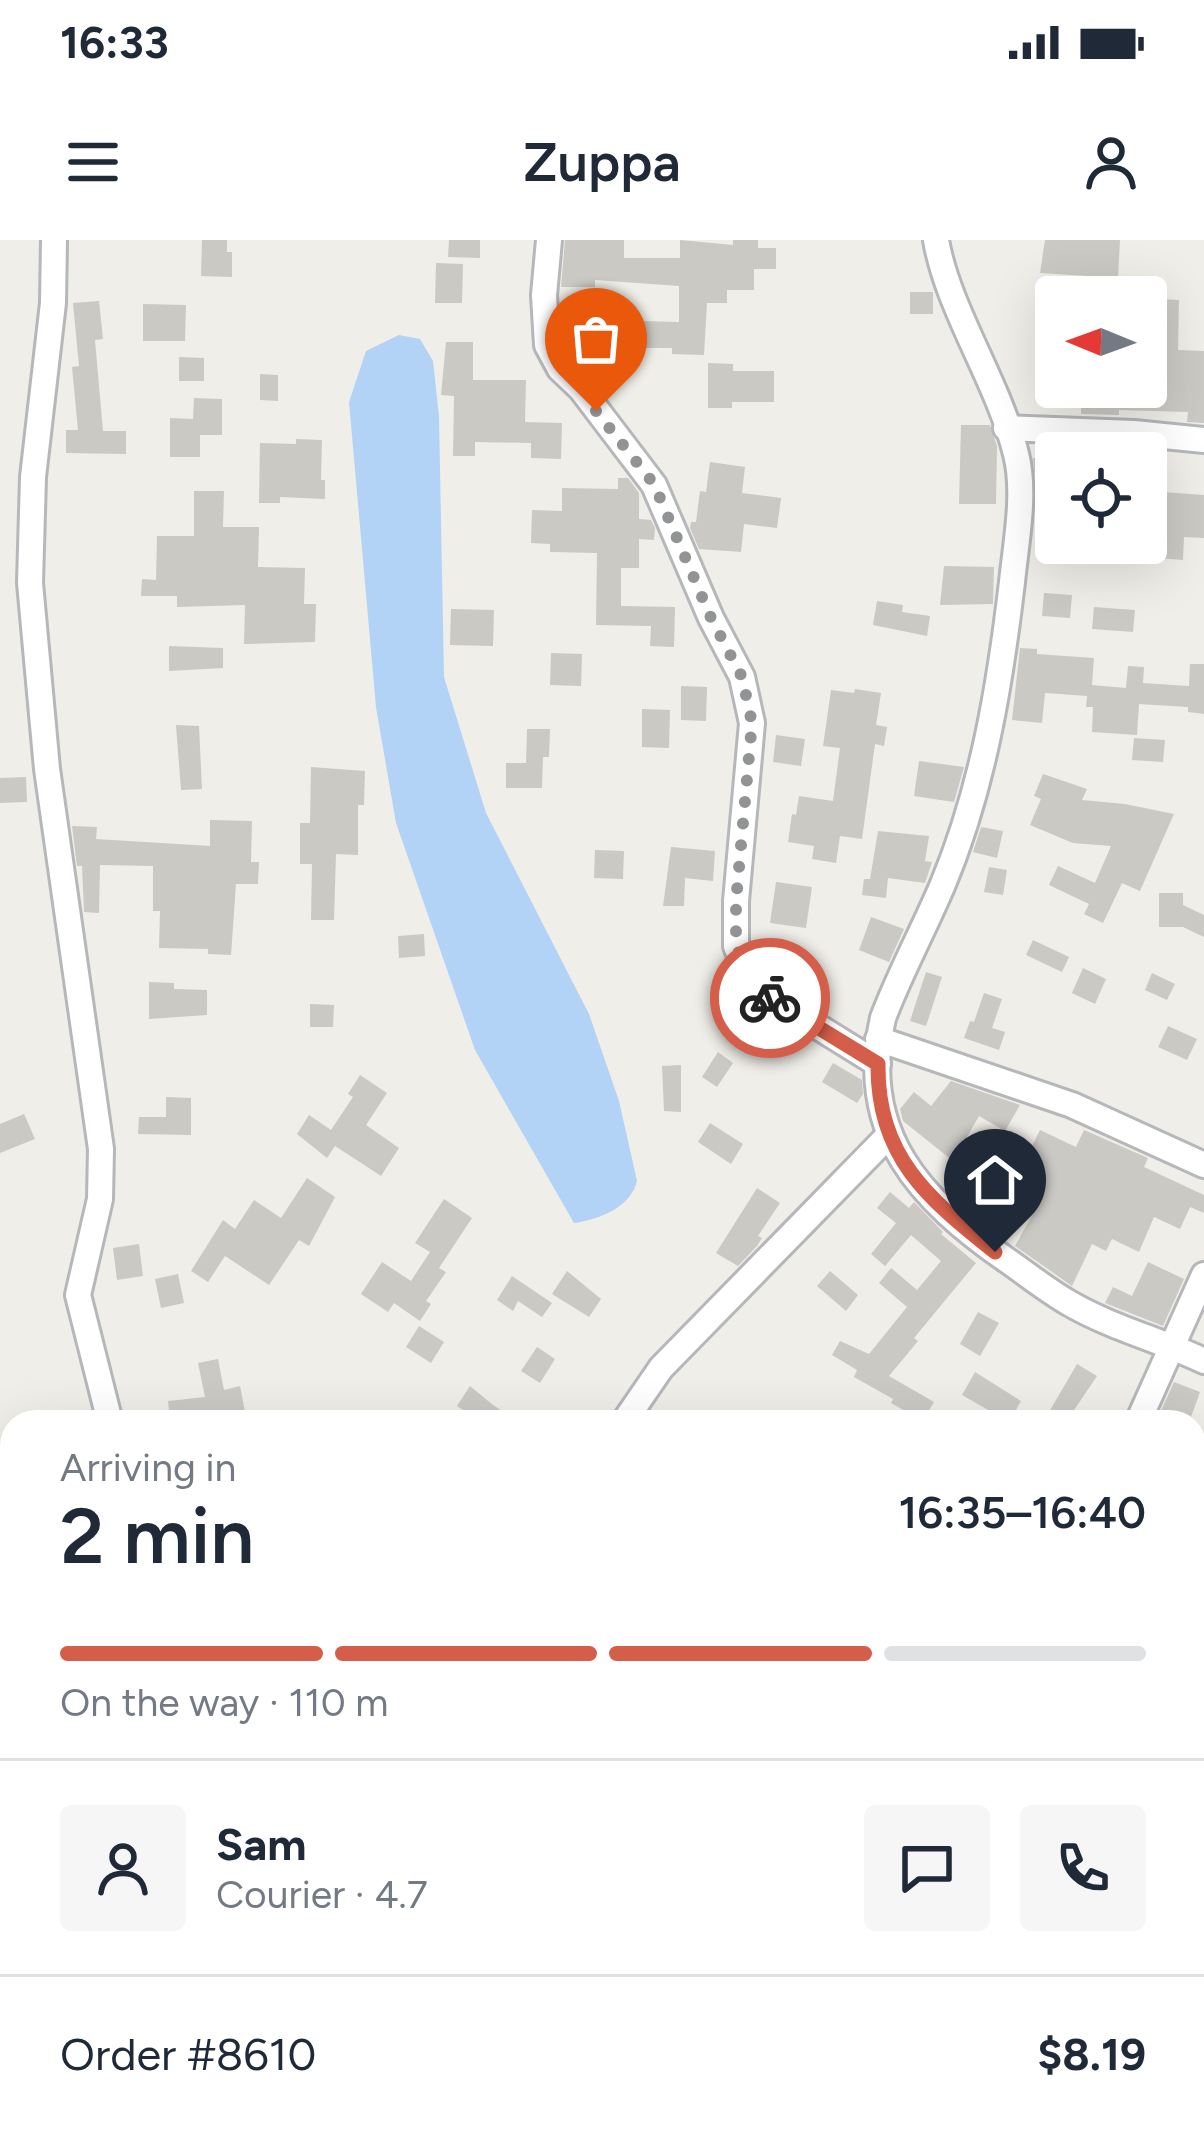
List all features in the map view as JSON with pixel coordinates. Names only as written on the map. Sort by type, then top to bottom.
[{"type":"street","points":[[54,240],[33,477],[30,583],[47,770],[101,1149],[100,1199],[78,1294],[107,1410]]},
{"type":"street","points":[[549,240],[544,295],[547,346],[560,369],[581,389],[654,484],[711,618],[742,677],[752,723],[736,946],[749,979],[762,992],[878,1052],[1072,1105],[1204,1166]]},
{"type":"street","points":[[936,240],[945,278],[967,322],[1016,454],[1018,501],[1010,596],[986,753],[943,884],[892,995],[878,1052],[880,1108],[889,1136],[917,1185],[995,1252],[1070,1304],[1204,1361]]},
{"type":"street","points":[[1006,428],[1204,440]]},
{"type":"street","points":[[632,1410],[661,1368],[889,1136]]},
{"type":"street","points":[[1143,1410],[1204,1275]]},
{"type":"water","points":[[399,335],[420,339],[433,361],[439,417],[444,677],[486,813],[589,1014],[619,1101],[637,1181],[621,1205],[584,1221],[574,1223],[475,1050],[396,823],[376,707],[349,402],[366,351]]},
{"type":"building","points":[[202,240],[227,240],[232,277],[201,276]]},
{"type":"building","points":[[449,240],[480,240],[480,258],[448,257]]},
{"type":"building","points":[[565,240],[624,240],[624,258],[680,258],[680,240],[733,245],[733,240],[758,240],[758,248],[776,248],[776,269],[754,269],[754,290],[727,290],[727,303],[707,303],[704,355],[672,354],[672,348],[642,348],[643,321],[679,322],[679,286],[595,280],[595,287],[561,287]]},
{"type":"building","points":[[1045,240],[1120,240],[1118,276],[1040,273]]},
{"type":"building","points":[[436,263],[463,264],[462,303],[435,303]]},
{"type":"building","points":[[910,292],[933,292],[933,314],[910,314]]},
{"type":"building","points":[[1167,299],[1179,300],[1178,350],[1204,351],[1204,423],[1187,422],[1188,412],[1081,414],[1081,408],[1167,408]]},
{"type":"building","points":[[99,301],[103,339],[95,340],[103,431],[126,431],[126,454],[66,453],[66,430],[78,430],[73,303]]},
{"type":"building","points":[[143,304],[186,305],[185,341],[143,341]]},
{"type":"building","points":[[446,342],[473,342],[473,380],[526,380],[525,422],[562,423],[561,459],[531,458],[531,443],[475,442],[475,456],[453,456],[454,396],[441,395]]},
{"type":"building","points":[[179,357],[204,358],[204,381],[179,381]]},
{"type":"building","points":[[708,363],[733,364],[733,371],[774,371],[774,402],[732,402],[732,408],[708,408]]},
{"type":"building","points":[[260,374],[278,375],[278,401],[260,400]]},
{"type":"building","points":[[194,398],[222,399],[222,435],[200,435],[200,457],[170,457],[170,418],[193,419]]},
{"type":"building","points":[[961,425],[990,425],[997,446],[996,504],[959,504]]},
{"type":"building","points":[[296,439],[322,440],[325,499],[280,497],[280,503],[259,503],[260,443],[296,444]]},
{"type":"building","points":[[710,462],[745,467],[742,493],[781,498],[777,528],[744,524],[741,552],[699,549],[690,528],[696,522],[700,491],[706,492]]},
{"type":"building","points":[[618,478],[628,478],[639,493],[639,519],[651,520],[655,528],[654,540],[639,539],[639,568],[621,568],[621,606],[675,607],[674,647],[650,646],[651,626],[596,625],[597,553],[550,552],[550,544],[531,543],[532,510],[562,511],[562,488],[618,489]]},
{"type":"building","points":[[194,491],[224,491],[223,527],[259,527],[258,567],[305,568],[304,604],[316,604],[315,642],[244,644],[245,605],[177,607],[177,596],[141,596],[142,579],[156,580],[157,536],[194,536]]},
{"type":"building","points":[[1167,492],[1204,495],[1204,538],[1184,537],[1183,560],[1167,559]]},
{"type":"building","points":[[944,566],[994,567],[993,604],[940,605]]},
{"type":"building","points":[[1044,593],[1072,595],[1070,618],[1042,616]]},
{"type":"building","points":[[877,601],[903,605],[902,612],[930,616],[927,636],[873,625]]},
{"type":"building","points":[[1094,607],[1135,610],[1133,632],[1092,629]]},
{"type":"building","points":[[451,609],[494,610],[493,646],[450,645]]},
{"type":"building","points":[[169,646],[223,648],[223,668],[169,671]]},
{"type":"building","points":[[1020,648],[1037,649],[1037,654],[1094,658],[1092,685],[1126,688],[1128,666],[1144,667],[1143,683],[1189,686],[1190,664],[1204,664],[1204,714],[1188,712],[1188,707],[1139,704],[1137,735],[1092,732],[1093,707],[1086,707],[1087,696],[1045,693],[1042,723],[1012,720]]},
{"type":"building","points":[[551,653],[582,654],[581,686],[550,685]]},
{"type":"building","points":[[681,686],[707,687],[706,721],[681,720]]},
{"type":"building","points":[[855,689],[881,693],[876,725],[887,727],[884,746],[875,744],[862,839],[840,836],[836,863],[812,859],[814,846],[788,842],[792,814],[796,815],[799,796],[833,801],[840,748],[823,746],[831,690],[854,693]]},
{"type":"building","points":[[642,709],[670,710],[669,748],[642,747]]},
{"type":"building","points":[[176,725],[199,726],[202,789],[181,790]]},
{"type":"building","points":[[527,729],[550,729],[542,788],[506,788],[506,763],[526,763]]},
{"type":"building","points":[[776,735],[805,739],[801,766],[773,762]]},
{"type":"building","points":[[1134,738],[1165,740],[1163,762],[1132,760]]},
{"type":"building","points":[[919,761],[964,767],[954,802],[914,796]]},
{"type":"building","points":[[311,767],[365,771],[364,805],[358,805],[358,855],[336,854],[334,920],[311,920],[312,864],[300,864],[300,823],[310,823]]},
{"type":"building","points":[[1043,774],[1087,789],[1082,800],[1174,814],[1140,891],[1122,883],[1103,923],[1084,914],[1089,904],[1049,885],[1058,866],[1095,883],[1111,846],[1073,843],[1030,825],[1041,799],[1034,796]]},
{"type":"building","points":[[26,777],[27,802],[0,803],[0,778]]},
{"type":"building","points":[[210,820],[252,821],[251,862],[259,862],[258,884],[236,884],[231,955],[208,954],[208,949],[159,948],[160,911],[153,911],[153,866],[100,865],[99,913],[84,912],[82,866],[77,866],[72,826],[97,827],[96,839],[210,846]]},
{"type":"building","points":[[981,827],[1003,831],[997,858],[973,852]]},
{"type":"building","points":[[878,831],[929,836],[925,861],[932,862],[925,883],[888,878],[886,898],[862,895],[864,879],[870,879]]},
{"type":"building","points":[[671,847],[715,851],[713,881],[685,878],[684,906],[663,906]]},
{"type":"building","points":[[595,850],[624,851],[623,879],[594,878]]},
{"type":"building","points":[[989,867],[1007,870],[1003,895],[984,892]]},
{"type":"building","points":[[776,882],[812,887],[806,928],[770,923]]},
{"type":"building","points":[[1159,893],[1183,893],[1183,905],[1204,915],[1204,937],[1183,927],[1159,927]]},
{"type":"building","points":[[871,917],[904,929],[889,962],[859,950]]},
{"type":"building","points":[[424,934],[425,956],[399,958],[398,936]]},
{"type":"building","points":[[1033,940],[1069,957],[1062,972],[1026,955]]},
{"type":"building","points":[[1083,968],[1106,979],[1095,1004],[1072,993]]},
{"type":"building","points":[[926,972],[942,977],[926,1026],[910,1021]]},
{"type":"building","points":[[1152,973],[1175,984],[1167,1000],[1145,990]]},
{"type":"building","points":[[149,982],[207,990],[207,1015],[149,1019]]},
{"type":"building","points":[[984,993],[1002,999],[992,1028],[1005,1032],[999,1050],[964,1038]]},
{"type":"building","points":[[310,1004],[334,1005],[333,1027],[310,1027]]},
{"type":"building","points":[[1168,1026],[1197,1039],[1187,1060],[1158,1047]]},
{"type":"building","points":[[718,1052],[733,1063],[717,1087],[702,1077]]},
{"type":"building","points":[[833,1063],[862,1080],[863,1094],[857,1103],[822,1082]]},
{"type":"building","points":[[681,1065],[681,1112],[664,1111],[662,1066]]},
{"type":"building","points":[[360,1075],[387,1093],[366,1125],[399,1148],[381,1176],[335,1146],[327,1158],[297,1134],[309,1115],[331,1130],[353,1097],[348,1094]]},
{"type":"building","points":[[951,1081],[1020,1105],[1005,1131],[979,1116],[953,1161],[903,1121],[900,1109],[914,1092],[931,1106]]},
{"type":"building","points":[[166,1097],[191,1098],[191,1135],[138,1134],[139,1117],[166,1117]]},
{"type":"building","points":[[24,1114],[35,1139],[0,1153],[0,1124]]},
{"type":"building","points":[[710,1123],[743,1144],[731,1164],[698,1142]]},
{"type":"building","points":[[1040,1130],[1076,1147],[1084,1130],[1148,1158],[1144,1167],[1204,1195],[1204,1213],[1190,1207],[1180,1229],[1154,1217],[1139,1252],[1112,1239],[1106,1251],[1092,1244],[1072,1286],[1015,1246],[1034,1212],[1018,1201],[1036,1155],[1029,1152]]},
{"type":"building","points":[[307,1178],[335,1197],[309,1246],[299,1240],[269,1285],[225,1256],[208,1282],[191,1271],[223,1220],[235,1229],[254,1200],[281,1218]]},
{"type":"building","points":[[952,1179],[1011,1221],[1000,1235],[945,1187]]},
{"type":"building","points":[[757,1188],[780,1203],[758,1236],[762,1238],[757,1246],[738,1266],[716,1253]]},
{"type":"building","points":[[890,1192],[909,1208],[914,1202],[941,1234],[976,1263],[889,1376],[934,1402],[929,1410],[903,1410],[891,1403],[893,1399],[854,1377],[857,1370],[832,1355],[840,1341],[869,1354],[907,1307],[879,1283],[891,1268],[917,1290],[941,1261],[911,1235],[885,1266],[871,1254],[896,1223],[877,1208]]},
{"type":"building","points":[[444,1199],[472,1218],[439,1268],[446,1272],[426,1301],[431,1304],[420,1321],[394,1303],[388,1312],[361,1294],[382,1262],[411,1281],[430,1252],[415,1243]]},
{"type":"building","points":[[139,1244],[143,1276],[117,1280],[113,1248]]},
{"type":"building","points":[[1148,1262],[1184,1279],[1163,1326],[1105,1303],[1113,1287],[1132,1296]]},
{"type":"building","points":[[567,1271],[601,1299],[589,1317],[552,1294]]},
{"type":"building","points":[[830,1271],[858,1295],[846,1311],[817,1286]]},
{"type":"building","points":[[178,1274],[184,1303],[161,1308],[155,1279]]},
{"type":"building","points":[[512,1276],[552,1303],[542,1317],[518,1301],[513,1311],[497,1300]]},
{"type":"building","points":[[978,1312],[999,1323],[980,1356],[960,1344]]},
{"type":"building","points":[[419,1326],[444,1342],[431,1363],[406,1347]]},
{"type":"building","points":[[537,1347],[555,1359],[540,1383],[521,1371]]},
{"type":"building","points":[[218,1359],[224,1390],[240,1386],[245,1410],[169,1410],[168,1401],[205,1397],[198,1363]]},
{"type":"building","points":[[1077,1364],[1097,1376],[1074,1410],[1050,1410]]},
{"type":"building","points":[[975,1372],[1021,1401],[1016,1410],[988,1410],[962,1395]]},
{"type":"building","points":[[1174,1382],[1200,1392],[1194,1410],[1161,1410]]},
{"type":"building","points":[[470,1386],[501,1410],[463,1410],[457,1406]]},
{"type":"way so far","points":[[596,411],[654,484],[711,618],[742,677],[752,723],[736,946],[749,979],[770,998]]},
{"type":"route","points":[[770,998],[878,1064],[880,1108],[892,1147],[917,1185],[995,1252]]}]
